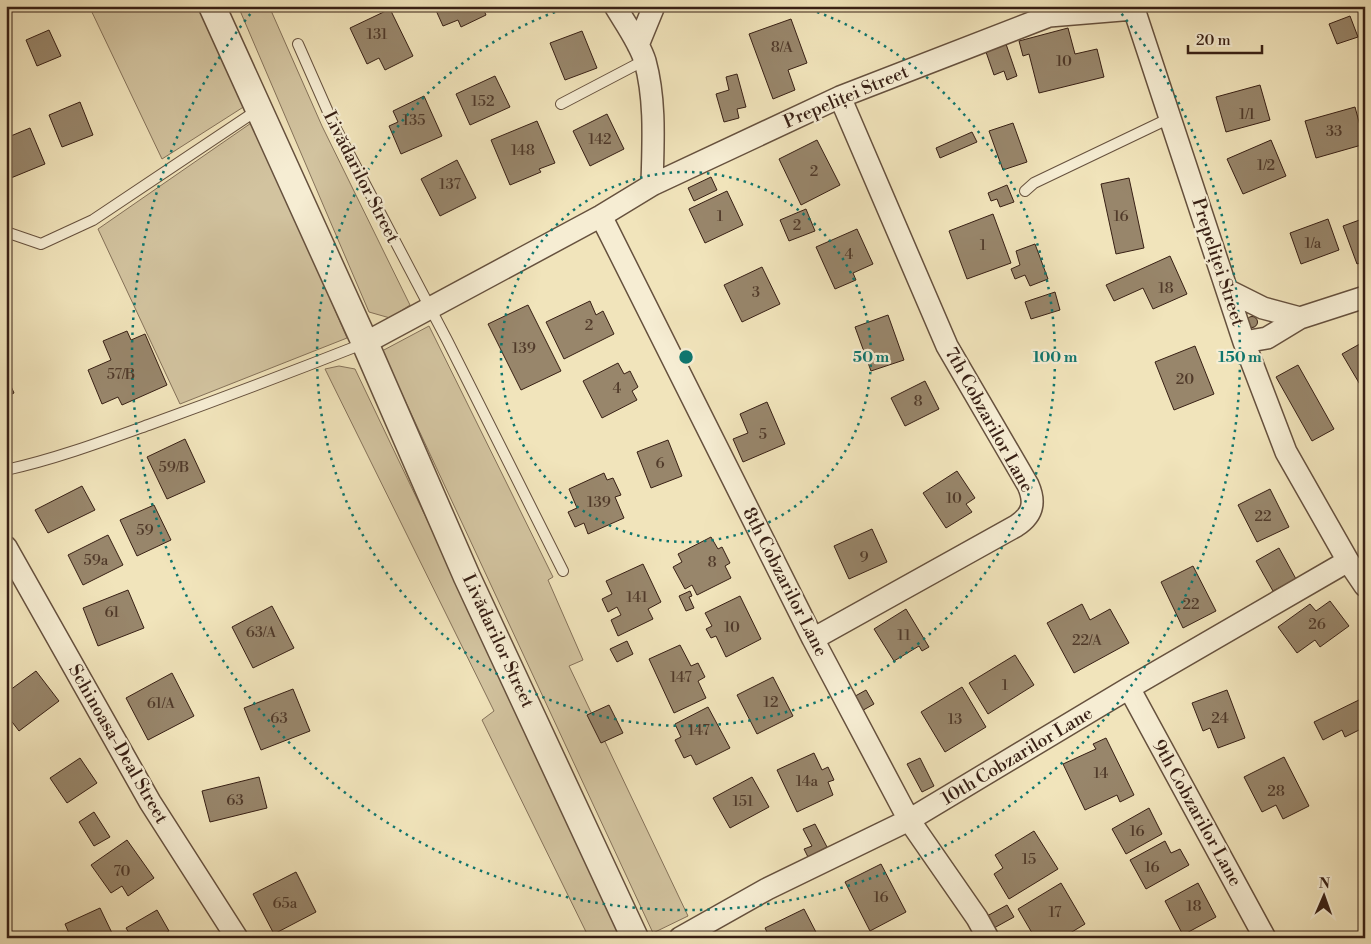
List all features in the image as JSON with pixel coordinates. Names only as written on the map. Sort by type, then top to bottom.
[{"type":"street","name":"Livădarilor Street","points":[[212,6],[365,343],[467,577],[636,938]]},
{"type":"street","points":[[615,6],[641,53],[653,110],[652,185]]},
{"type":"street","points":[[641,53],[654,6]]},
{"type":"street","name":"Prepeliței Street","points":[[601,216],[652,185],[840,97],[1049,16],[1133,7],[1229,291],[1244,342],[1286,452],[1348,562],[1365,586]]},
{"type":"street","name":"7th Cobzarilor Lane","points":[[813,639],[1016,526],[1024,520],[1032,506],[1033,495],[947,346],[840,97]]},
{"type":"street","points":[[365,343],[601,216]]},
{"type":"street","name":"8th Cobzarilor Lane","points":[[601,216],[813,639],[909,820],[977,918],[988,938]]},
{"type":"street","points":[[1229,291],[1263,308],[1300,318]]},
{"type":"street","points":[[1244,342],[1267,338],[1300,318],[1365,297]]},
{"type":"street","name":"Schinoasa-Deal Street","points":[[6,547],[150,802],[237,938]]},
{"type":"street","name":"10th Cobzarilor Lane","points":[[680,938],[767,889],[909,820],[1129,688],[1348,562]]},
{"type":"street","name":"9th Cobzarilor Lane","points":[[1129,688],[1265,938]]},
{"type":"lane","name":"Livădarilor Street","points":[[298,44],[332,121],[447,340],[563,571]]},
{"type":"lane","points":[[561,104],[641,53]]},
{"type":"lane","points":[[6,232],[41,244],[93,220],[260,109]]},
{"type":"lane","points":[[1025,190],[1170,118]]},
{"type":"lane","points":[[6,470],[112,438],[236,394],[365,343]]},
{"type":"shaded area","points":[[89,6],[199,6],[245,106],[162,159]]},
{"type":"shaded area","points":[[238,6],[269,6],[322,126],[410,305],[390,318],[369,312]]},
{"type":"shaded area","points":[[254,121],[347,338],[180,404],[98,229]]},
{"type":"shaded area","points":[[429,326],[553,577],[548,580],[583,660],[569,666],[688,916],[653,933],[382,351]]},
{"type":"shaded area","points":[[339,366],[355,369],[581,842],[622,938],[589,938],[482,720],[494,711],[325,369]]},
{"type":"building","points":[[434,6],[482,6],[486,15],[461,27],[458,20],[443,26]]},
{"type":"building","points":[[390,9],[413,56],[385,70],[379,58],[367,64],[350,28]]},
{"type":"building","points":[[1350,16],[1358,37],[1337,44],[1329,24]]},
{"type":"building","points":[[791,19],[807,63],[788,70],[795,90],[773,99],[749,34]]},
{"type":"building","points":[[1068,28],[1075,54],[1097,49],[1104,77],[1039,93],[1029,54],[1023,56],[1019,41]]},
{"type":"building","points":[[49,30],[61,56],[37,66],[26,40]]},
{"type":"building","points":[[582,31],[597,68],[565,80],[550,43]]},
{"type":"building","points":[[1006,44],[1017,76],[1007,80],[1004,71],[994,75],[986,52]]},
{"type":"building","points":[[737,74],[746,107],[737,109],[739,118],[724,122],[716,94],[729,90],[726,77]]},
{"type":"building","points":[[495,76],[510,107],[470,125],[456,94]]},
{"type":"building","points":[[1260,85],[1270,120],[1226,132],[1216,97]]},
{"type":"building","points":[[424,96],[442,136],[401,154],[389,126],[398,122],[393,111]]},
{"type":"building","points":[[80,102],[93,135],[62,147],[49,115]]},
{"type":"building","points":[[1355,107],[1365,144],[1316,158],[1305,121]]},
{"type":"building","points":[[607,114],[624,149],[590,166],[573,131]]},
{"type":"building","points":[[537,121],[555,163],[539,169],[541,172],[510,185],[491,140]]},
{"type":"building","points":[[1013,123],[1027,162],[1003,170],[989,131]]},
{"type":"building","points":[[30,128],[45,164],[6,180],[6,138]]},
{"type":"building","points":[[972,132],[977,142],[940,158],[936,148]]},
{"type":"building","points":[[817,140],[840,185],[801,205],[779,159]]},
{"type":"building","points":[[1271,140],[1286,176],[1243,194],[1227,159]]},
{"type":"building","points":[[457,160],[476,198],[440,216],[421,179]]},
{"type":"building","points":[[711,177],[717,190],[694,201],[688,188]]},
{"type":"building","points":[[1129,178],[1144,248],[1116,254],[1101,184]]},
{"type":"building","points":[[1007,185],[1014,202],[1000,207],[997,199],[991,201],[988,193]]},
{"type":"building","points":[[727,191],[743,225],[705,243],[689,209]]},
{"type":"building","points":[[806,209],[815,231],[789,241],[780,220]]},
{"type":"building","points":[[993,214],[1011,263],[967,279],[949,231]]},
{"type":"building","points":[[1365,218],[1365,261],[1357,264],[1343,226]]},
{"type":"building","points":[[1328,219],[1339,250],[1301,264],[1290,233]]},
{"type":"building","points":[[857,229],[873,264],[853,273],[856,280],[835,289],[816,247]]},
{"type":"building","points":[[1035,244],[1048,279],[1030,286],[1025,275],[1015,279],[1011,269],[1020,265],[1016,251]]},
{"type":"building","points":[[1170,256],[1187,294],[1153,309],[1143,288],[1114,301],[1106,285]]},
{"type":"building","points":[[762,267],[780,304],[742,322],[724,285]]},
{"type":"building","points":[[1055,292],[1060,310],[1031,319],[1025,302]]},
{"type":"building","points":[[590,301],[596,315],[603,311],[614,334],[564,359],[546,322]]},
{"type":"building","points":[[528,305],[561,371],[521,390],[488,324]]},
{"type":"building","points":[[888,315],[904,360],[871,371],[855,327]]},
{"type":"building","points":[[1250,317],[1254,317],[1257,322],[1256,326],[1250,327],[1247,324],[1247,320]]},
{"type":"building","points":[[127,331],[131,340],[145,334],[167,385],[122,405],[118,397],[102,404],[88,370],[111,360],[103,341]]},
{"type":"building","points":[[1365,341],[1365,393],[1342,354]]},
{"type":"building","points":[[1195,346],[1214,394],[1174,410],[1155,362]]},
{"type":"building","points":[[618,363],[624,374],[630,371],[638,387],[632,391],[637,400],[602,418],[583,381]]},
{"type":"building","points":[[1298,365],[1334,429],[1312,441],[1276,377]]},
{"type":"building","points":[[6,375],[14,393],[6,397]]},
{"type":"building","points":[[925,381],[939,409],[905,426],[891,398]]},
{"type":"building","points":[[767,402],[785,444],[743,462],[733,439],[748,433],[740,414]]},
{"type":"building","points":[[185,439],[205,482],[167,499],[147,457]]},
{"type":"building","points":[[668,440],[682,476],[651,488],[637,452]]},
{"type":"building","points":[[957,471],[975,498],[966,504],[972,512],[946,528],[923,493]]},
{"type":"building","points":[[604,473],[607,480],[613,478],[621,495],[615,497],[624,518],[588,534],[584,523],[575,527],[568,512],[577,508],[569,489]]},
{"type":"building","points":[[82,486],[95,510],[48,533],[35,510]]},
{"type":"building","points":[[1270,489],[1289,527],[1257,542],[1238,505]]},
{"type":"building","points":[[154,505],[171,540],[137,556],[120,520]]},
{"type":"building","points":[[1365,527],[1365,538],[1360,530]]},
{"type":"building","points":[[872,529],[887,562],[849,579],[834,546]]},
{"type":"building","points":[[108,535],[123,565],[83,585],[68,555]]},
{"type":"building","points":[[711,537],[718,549],[722,547],[730,563],[725,566],[731,578],[697,595],[692,585],[685,589],[673,567],[682,562],[678,554]]},
{"type":"building","points":[[1279,548],[1296,579],[1273,591],[1256,561]]},
{"type":"building","points":[[643,564],[661,602],[648,609],[653,619],[618,636],[611,620],[621,615],[617,607],[608,612],[602,599],[612,594],[606,581]]},
{"type":"building","points":[[1193,566],[1216,611],[1183,628],[1161,582]]},
{"type":"building","points":[[128,590],[144,628],[98,646],[83,608]]},
{"type":"building","points":[[690,591],[692,596],[689,597],[694,608],[686,611],[679,596]]},
{"type":"building","points":[[740,596],[761,639],[726,657],[716,636],[711,638],[706,629],[712,626],[705,613]]},
{"type":"building","points":[[1330,601],[1349,626],[1320,647],[1315,640],[1297,653],[1278,627],[1310,604],[1316,611]]},
{"type":"building","points":[[1082,604],[1090,620],[1110,609],[1129,643],[1074,673],[1047,623]]},
{"type":"building","points":[[272,606],[294,648],[253,668],[232,627]]},
{"type":"building","points":[[906,609],[929,647],[922,651],[919,646],[894,661],[874,629]]},
{"type":"building","points":[[627,641],[633,654],[617,662],[610,649]]},
{"type":"building","points":[[680,645],[691,666],[698,663],[705,677],[698,681],[706,698],[674,713],[649,659]]},
{"type":"building","points":[[1015,655],[1034,685],[988,714],[969,683]]},
{"type":"building","points":[[36,671],[59,701],[19,731],[6,714],[6,693]]},
{"type":"building","points":[[172,673],[194,716],[148,740],[126,698]]},
{"type":"building","points":[[773,677],[793,716],[757,734],[737,695]]},
{"type":"building","points":[[962,687],[986,727],[945,752],[921,712]]},
{"type":"building","points":[[293,689],[310,731],[261,750],[244,708]]},
{"type":"building","points":[[866,690],[874,704],[858,713],[850,699]]},
{"type":"building","points":[[1227,690],[1245,738],[1218,748],[1210,728],[1203,731],[1192,703]]},
{"type":"building","points":[[1365,697],[1365,727],[1345,737],[1342,730],[1323,740],[1314,722]]},
{"type":"building","points":[[609,705],[623,733],[601,743],[587,715]]},
{"type":"building","points":[[708,707],[730,748],[696,765],[691,755],[684,758],[675,740],[681,737],[675,724]]},
{"type":"building","points":[[1106,738],[1134,795],[1120,802],[1117,795],[1085,810],[1063,764],[1096,749],[1093,744]]},
{"type":"building","points":[[814,753],[822,770],[828,767],[834,780],[828,782],[833,795],[797,812],[777,770]]},
{"type":"building","points":[[1284,757],[1309,806],[1283,819],[1276,805],[1262,812],[1244,777]]},
{"type":"building","points":[[80,758],[97,783],[67,803],[50,778]]},
{"type":"building","points":[[920,758],[934,786],[922,792],[907,764]]},
{"type":"building","points":[[259,777],[267,808],[210,822],[202,791]]},
{"type":"building","points":[[752,777],[769,807],[730,828],[713,798]]},
{"type":"building","points":[[1149,808],[1162,834],[1126,854],[1112,829]]},
{"type":"building","points":[[94,812],[110,837],[94,846],[79,822]]},
{"type":"building","points":[[815,824],[827,847],[808,857],[804,849],[812,846],[803,829]]},
{"type":"building","points":[[1034,831],[1058,869],[1009,899],[994,874],[1003,868],[995,855]]},
{"type":"building","points":[[127,840],[154,878],[128,896],[122,886],[111,893],[91,865]]},
{"type":"building","points":[[1165,841],[1171,853],[1180,849],[1189,865],[1146,889],[1130,860]]},
{"type":"building","points":[[881,864],[906,912],[870,931],[845,882]]},
{"type":"building","points":[[296,872],[316,912],[274,934],[253,894]]},
{"type":"building","points":[[1061,883],[1085,924],[1062,938],[1035,938],[1018,909]]},
{"type":"building","points":[[1198,883],[1216,917],[1183,935],[1165,901]]},
{"type":"building","points":[[1007,905],[1014,917],[994,928],[987,916]]},
{"type":"building","points":[[100,908],[112,933],[102,938],[71,938],[65,924]]},
{"type":"building","points":[[804,909],[819,938],[770,938],[765,928]]},
{"type":"building","points":[[157,910],[169,931],[157,938],[132,938],[126,928]]}]
